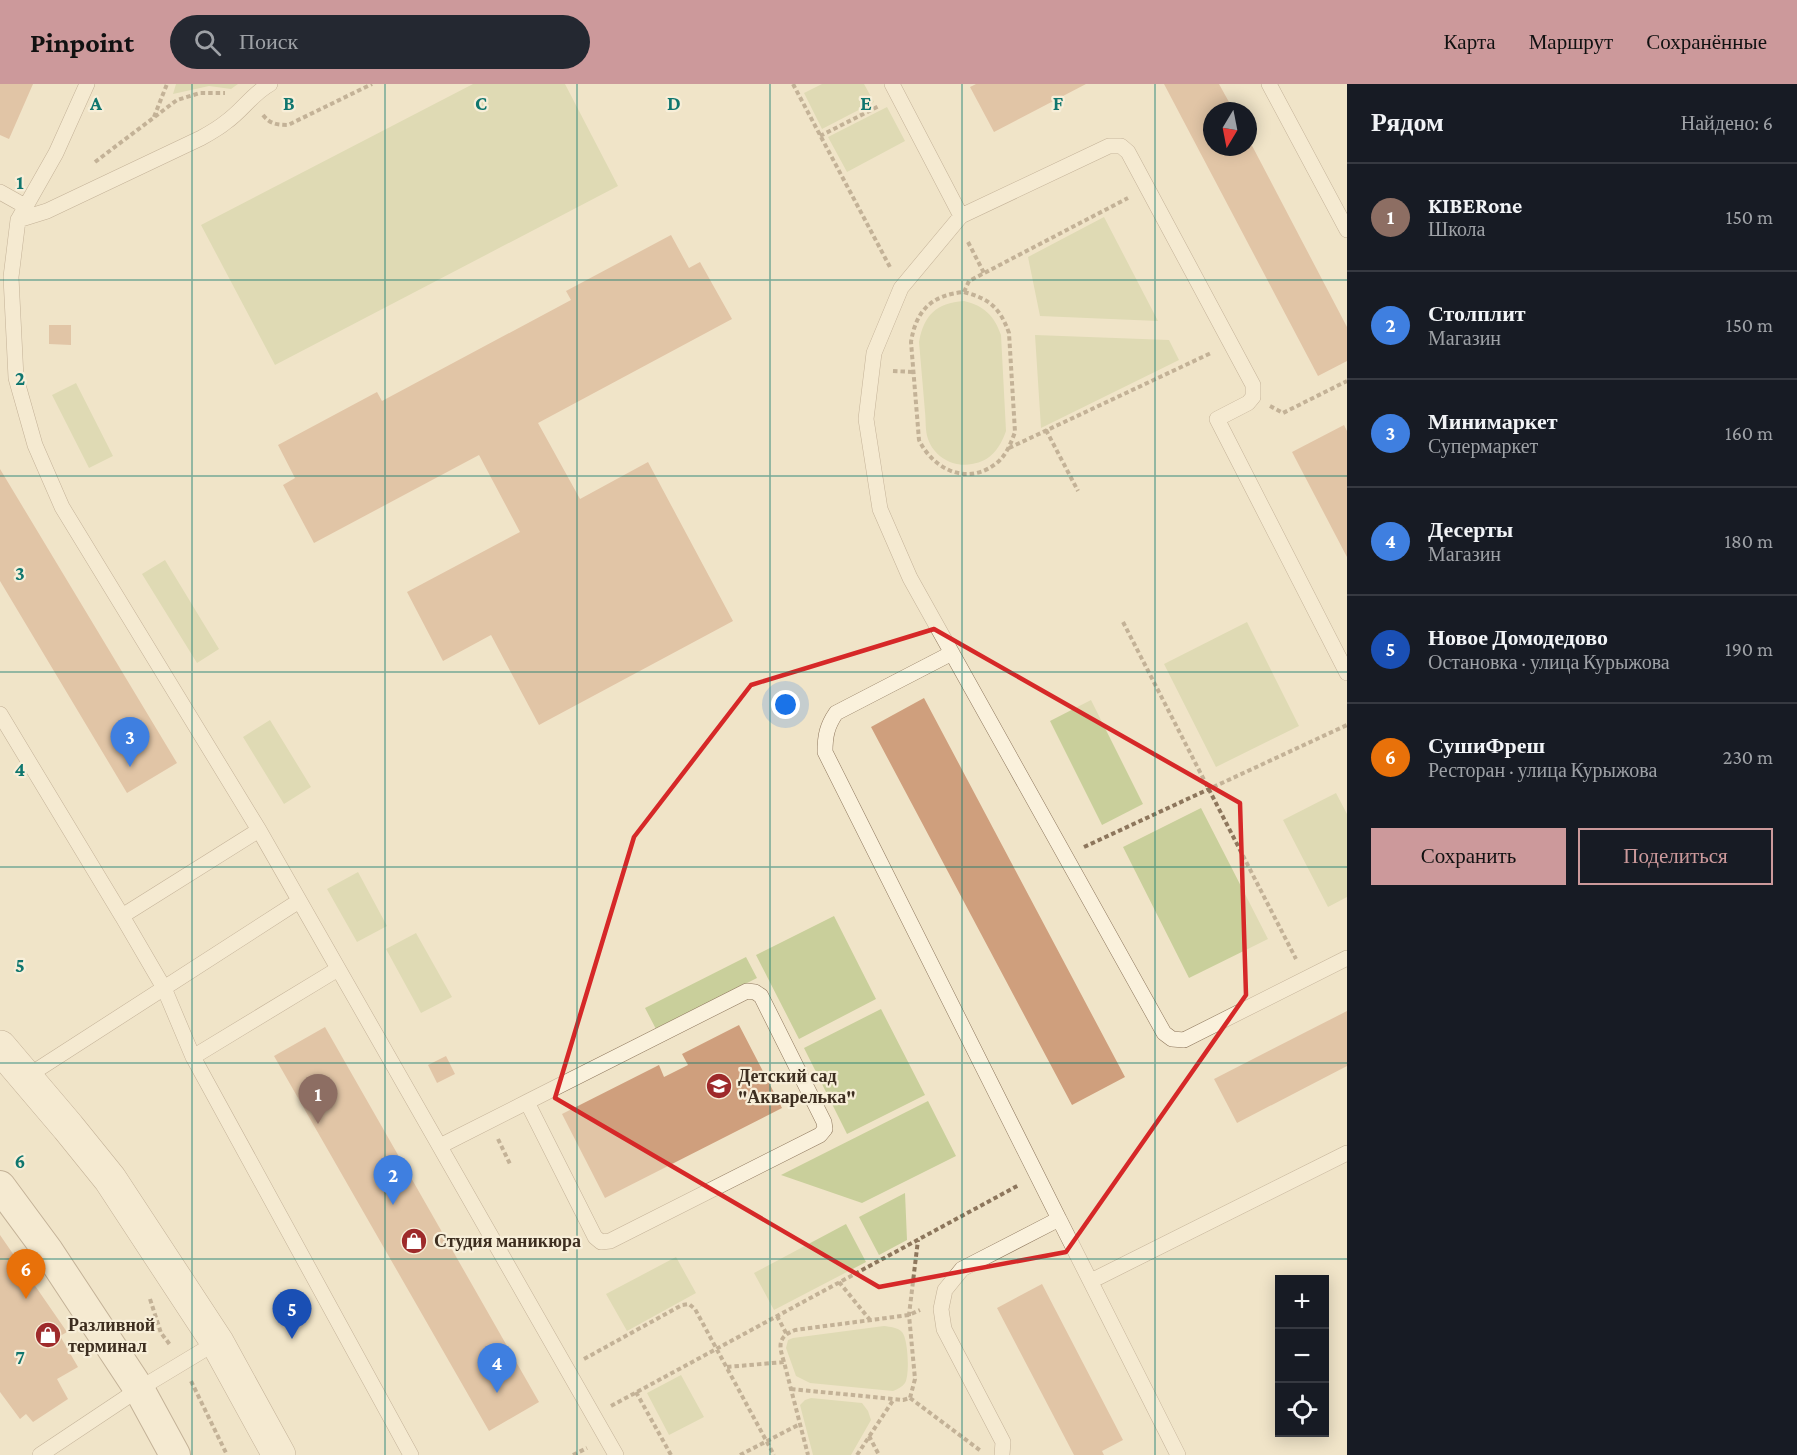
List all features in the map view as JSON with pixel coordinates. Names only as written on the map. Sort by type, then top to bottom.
[{"type":"street","points":[[0,1047],[110,1179],[217,1342],[279,1455]]},
{"type":"street","points":[[0,1186],[48,1251],[140,1389],[175,1455]]},
{"type":"lane","points":[[87,84],[56,153],[18,220],[6,333],[16,378],[36,445],[62,507],[259,830],[616,1455]]},
{"type":"lane","points":[[18,220],[47,211],[201,138],[225,123],[260,90],[270,84]]},
{"type":"lane","points":[[1269,84],[1342,209],[1347,230]]},
{"type":"lane","points":[[895,90],[959,218]]},
{"type":"lane","points":[[1347,673],[1217,419],[1248,404],[1253,397],[1252,385],[1128,152],[1121,146],[1109,146],[959,218],[901,288],[874,353],[866,419],[880,509],[910,578],[1164,1033],[1173,1039],[1184,1040],[1347,958]]},
{"type":"lane","points":[[0,192],[26,206]]},
{"type":"lane","points":[[952,653],[836,713],[828,724],[825,752],[1178,1455]]},
{"type":"lane","points":[[0,714],[164,988],[193,1057],[411,1455]]},
{"type":"lane","points":[[122,916],[259,830]]},
{"type":"lane","points":[[26,1077],[299,901]]},
{"type":"lane","points":[[193,1057],[338,969]]},
{"type":"lane","points":[[440,1146],[489,1121],[747,991],[755,992],[760,996],[819,1111],[825,1130],[820,1135],[620,1236],[602,1242],[595,1237],[527,1102]]},
{"type":"lane","points":[[1091,1281],[1347,1153]]},
{"type":"lane","points":[[1002,1455],[1003,1442],[945,1329],[941,1309],[945,1290],[962,1269],[1059,1219]]},
{"type":"lane","points":[[39,1455],[217,1342]]},
{"type":"path","points":[[154,118],[166,84]]},
{"type":"path","points":[[91,165],[177,100],[200,93],[225,93],[251,100],[268,121],[278,125],[288,125],[372,84]]},
{"type":"path","points":[[793,84],[901,288]]},
{"type":"path","points":[[820,135],[895,90]]},
{"type":"path","points":[[964,292],[969,280],[1147,188]]},
{"type":"path","points":[[959,218],[984,273]]},
{"type":"path","points":[[964,292],[980,297],[994,306],[1004,318],[1009,333],[1015,432],[1009,447],[999,460],[986,470],[957,473],[934,462],[925,453],[919,440],[911,342],[914,326],[921,312],[933,301],[948,294],[964,292]]},
{"type":"path","points":[[1009,447],[1231,344]]},
{"type":"path","points":[[1253,397],[1283,412],[1347,381]]},
{"type":"path","points":[[1046,430],[1078,491]]},
{"type":"path","points":[[1123,622],[1306,978]]},
{"type":"path","points":[[1065,855],[1347,725]]},
{"type":"path","points":[[489,1121],[512,1166]]},
{"type":"path","points":[[593,1416],[1038,1175]]},
{"type":"path","points":[[910,1398],[915,1379],[909,1315],[918,1240]]},
{"type":"path","points":[[839,1282],[870,1320]]},
{"type":"path","points":[[148,1294],[161,1333],[182,1364],[227,1455]]},
{"type":"path","points":[[808,1455],[784,1362],[781,1340],[786,1333],[909,1315],[943,1300]]},
{"type":"path","points":[[566,1368],[682,1305],[689,1304],[695,1309],[717,1348],[774,1455]]},
{"type":"path","points":[[777,1316],[786,1333]]},
{"type":"path","points":[[727,1367],[784,1362]]},
{"type":"path","points":[[791,1389],[903,1400],[910,1398]]},
{"type":"path","points":[[636,1392],[671,1455]]},
{"type":"path","points":[[910,1398],[987,1455]]},
{"type":"path","points":[[857,1455],[894,1399]]},
{"type":"path","points":[[740,1455],[800,1424]]},
{"type":"path","points":[[869,1436],[879,1455]]},
{"type":"highlighted area","points":[[934,629],[1240,803],[1246,995],[1066,1252],[879,1287],[555,1098],[634,837],[751,685]]},
{"type":"green space","points":[[176,84],[238,84],[231,89],[209,86],[173,94]]},
{"type":"green space","points":[[473,84],[565,84],[618,186],[275,365],[201,225]]},
{"type":"green space","points":[[822,84],[864,84],[874,102],[822,129],[804,93]]},
{"type":"green space","points":[[887,107],[905,141],[847,172],[828,137]]},
{"type":"green space","points":[[1104,217],[1158,321],[1040,316],[1028,257]]},
{"type":"green space","points":[[964,301],[987,312],[1001,335],[1006,431],[998,448],[990,457],[965,465],[952,463],[940,456],[928,439],[919,342],[924,324],[933,312],[946,304]]},
{"type":"green space","points":[[1035,335],[1169,340],[1179,360],[1041,428]]},
{"type":"green space","points":[[76,383],[113,456],[89,468],[52,395]]},
{"type":"green space","points":[[165,560],[219,649],[197,663],[142,574]]},
{"type":"green space","points":[[1247,622],[1299,726],[1216,767],[1164,664]]},
{"type":"green space","points":[[1091,700],[1143,804],[1102,825],[1050,721]]},
{"type":"green space","points":[[270,720],[311,787],[284,804],[243,737]]},
{"type":"green space","points":[[1336,793],[1347,814],[1347,897],[1328,907],[1283,820]]},
{"type":"green space","points":[[1201,808],[1268,939],[1189,978],[1123,847]]},
{"type":"green space","points":[[358,872],[387,926],[357,942],[327,889]]},
{"type":"green space","points":[[834,916],[876,999],[799,1039],[756,955]]},
{"type":"green space","points":[[416,933],[452,997],[421,1013],[386,949]]},
{"type":"green space","points":[[746,957],[757,978],[656,1029],[645,1008]]},
{"type":"green space","points":[[881,1009],[925,1095],[847,1134],[804,1048]]},
{"type":"green space","points":[[928,1101],[956,1156],[862,1203],[781,1175]]},
{"type":"green space","points":[[905,1193],[907,1240],[879,1255],[859,1217]]},
{"type":"green space","points":[[846,1224],[866,1262],[774,1310],[754,1273]]},
{"type":"green space","points":[[676,1257],[696,1293],[627,1331],[606,1294]]},
{"type":"green space","points":[[884,1326],[900,1330],[906,1341],[907,1379],[898,1389],[893,1391],[810,1383],[796,1376],[786,1348],[788,1340]]},
{"type":"green space","points":[[681,1375],[704,1417],[669,1435],[647,1393]]},
{"type":"green space","points":[[811,1398],[862,1403],[868,1411],[871,1420],[851,1455],[813,1455],[800,1405]]},
{"type":"building","points":[[0,84],[33,84],[9,139],[0,135]]},
{"type":"building","points":[[976,84],[1086,84],[994,132],[970,87]]},
{"type":"building","points":[[1164,84],[1219,84],[1229,102],[1203,102],[1203,156],[1257,155],[1347,327],[1347,361],[1318,376]]},
{"type":"building","points":[[671,235],[689,268],[700,262],[732,319],[538,423],[580,499],[648,462],[733,621],[539,725],[491,635],[443,661],[407,592],[520,532],[479,455],[314,543],[283,485],[295,478],[278,445],[377,392],[382,401],[571,300],[566,291]]},
{"type":"building","points":[[49,325],[71,325],[71,345],[49,344]]},
{"type":"building","points":[[1344,425],[1347,431],[1347,557],[1292,452]]},
{"type":"building","points":[[0,469],[177,763],[127,793],[0,581]]},
{"type":"building","points":[[924,698],[1125,1077],[1072,1105],[871,727]]},
{"type":"building","points":[[1347,1011],[1347,1066],[1237,1123],[1214,1079]]},
{"type":"building","points":[[739,1025],[782,1108],[605,1198],[562,1114],[659,1065],[664,1077],[688,1065],[682,1054]]},
{"type":"building","points":[[325,1027],[539,1402],[489,1431],[274,1056]]},
{"type":"building","points":[[446,1056],[455,1074],[437,1083],[428,1065]]},
{"type":"building","points":[[0,1235],[67,1332],[60,1336],[78,1367],[57,1379],[68,1399],[33,1422],[26,1414],[20,1419],[0,1392]]},
{"type":"building","points":[[1042,1284],[1123,1440],[1102,1451],[1104,1455],[1074,1455],[997,1308]]},
{"type":"place","name":"Минимаркет","points":[[130,767]]},
{"type":"place","name":"Детский сад \"Акварелька\"","points":[[719,1086]]},
{"type":"place","name":"KIBERone","points":[[318,1124]]},
{"type":"place","name":"Столплит","points":[[393,1205]]},
{"type":"place","name":"Студия маникюра","points":[[414,1241]]},
{"type":"place","name":"СушиФреш","points":[[26,1299]]},
{"type":"place","name":"Разливной терминал","points":[[48,1335]]},
{"type":"place","name":"Новое Домодедово","points":[[292,1339]]},
{"type":"place","name":"Десерты","points":[[497,1393]]}]
